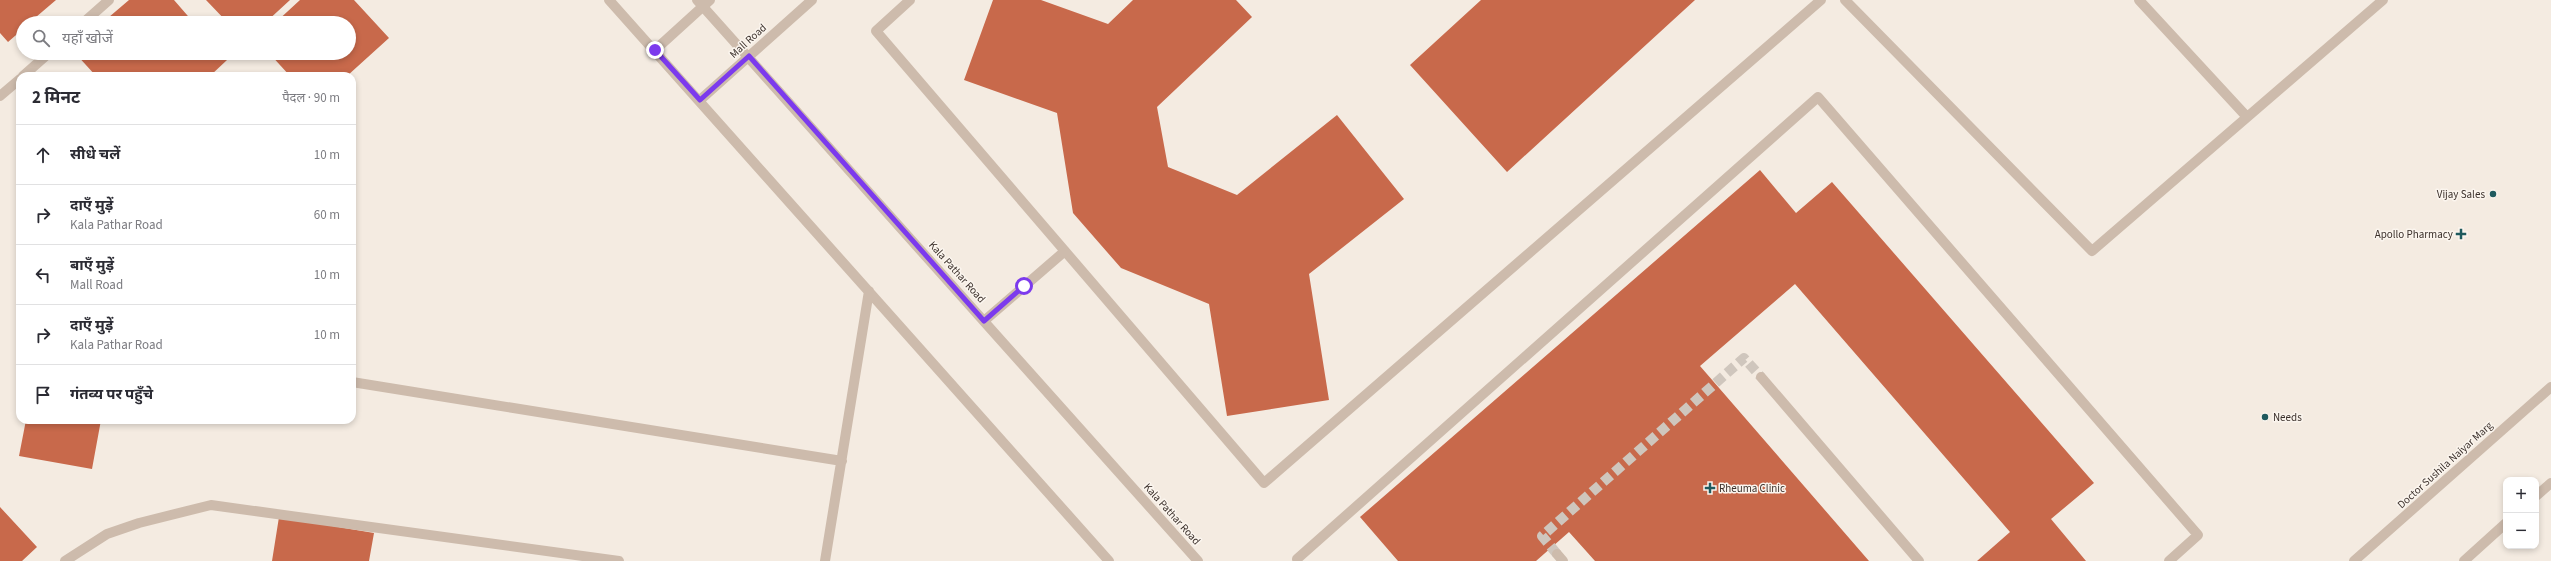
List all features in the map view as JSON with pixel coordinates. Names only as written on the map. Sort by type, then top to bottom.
[{"type":"street","points":[[91,16],[109,0]]},
{"type":"street","points":[[609,0],[700,100],[1109,561]]},
{"type":"street","name":"Mall Road","points":[[700,100],[812,0]]},
{"type":"street","points":[[910,0],[876,31],[1264,483],[1821,0]]},
{"type":"street","points":[[1845,0],[2092,251],[2383,0]]},
{"type":"street","points":[[2139,0],[2247,117]]},
{"type":"street","points":[[655,50],[703,2]]},
{"type":"street","name":"Kala Pathar Road","points":[[703,2],[749,56],[1198,561]]},
{"type":"street","points":[[28,72],[41,60]]},
{"type":"street","points":[[0,96],[16,82]]},
{"type":"street","points":[[1297,559],[1818,96],[2198,535],[2169,561]]},
{"type":"street","points":[[984,321],[1065,251]]},
{"type":"street","points":[[825,561],[869,291]]},
{"type":"street","points":[[1761,377],[1919,561]]},
{"type":"street","points":[[356,383],[842,461]]},
{"type":"street","name":"Doctor Sushila Naiyar Marg","points":[[2354,561],[2551,387]]},
{"type":"street","points":[[2539,493],[2551,483]]},
{"type":"street","points":[[65,561],[107,534],[139,523],[212,505],[619,561]]},
{"type":"street","points":[[2464,561],[2503,526]]},
{"type":"building","points":[[0,0],[56,0],[37,16],[16,16],[16,35],[8,42],[0,33]]},
{"type":"building","points":[[129,0],[174,0],[188,16],[110,16]]},
{"type":"building","points":[[206,0],[290,0],[273,16],[221,16]]},
{"type":"building","points":[[300,0],[354,0],[389,38],[351,72],[286,72],[275,60],[356,60],[356,16],[283,16]]},
{"type":"building","points":[[993,0],[1041,0],[1108,24],[1133,0],[1236,0],[1252,17],[1157,107],[1168,167],[1237,195],[1337,115],[1404,199],[1309,274],[1329,400],[1227,416],[1209,304],[1121,268],[1073,213],[1057,113],[964,80]]},
{"type":"building","points":[[1481,0],[1695,0],[1507,172],[1410,65]]},
{"type":"building","points":[[81,60],[227,60],[214,72],[92,72]]},
{"type":"building","points":[[1760,170],[1796,213],[1832,182],[2094,483],[2051,519],[2086,561],[1977,561],[2010,532],[1795,284],[1700,366],[1869,561],[1595,561],[1569,532],[1536,561],[1398,561],[1360,517]]},
{"type":"building","points":[[25,424],[100,424],[92,469],[19,456]]},
{"type":"building","points":[[0,507],[37,547],[22,561],[0,561]]},
{"type":"building","points":[[279,517],[374,533],[369,561],[272,561]]},
{"type":"tunnel","points":[[1557,554],[1542,536],[1744,358],[1761,377]]},
{"type":"place","name":"Vijay Sales","points":[[2493,194]]},
{"type":"place","name":"Apollo Pharmacy","points":[[2461,234]]},
{"type":"place","name":"Needs","points":[[2265,417]]},
{"type":"place","name":"Rheuma Clinic","points":[[1710,488]]},
{"type":"route","points":[[655,50],[700,100],[749,56],[984,321],[1024,286]]}]
